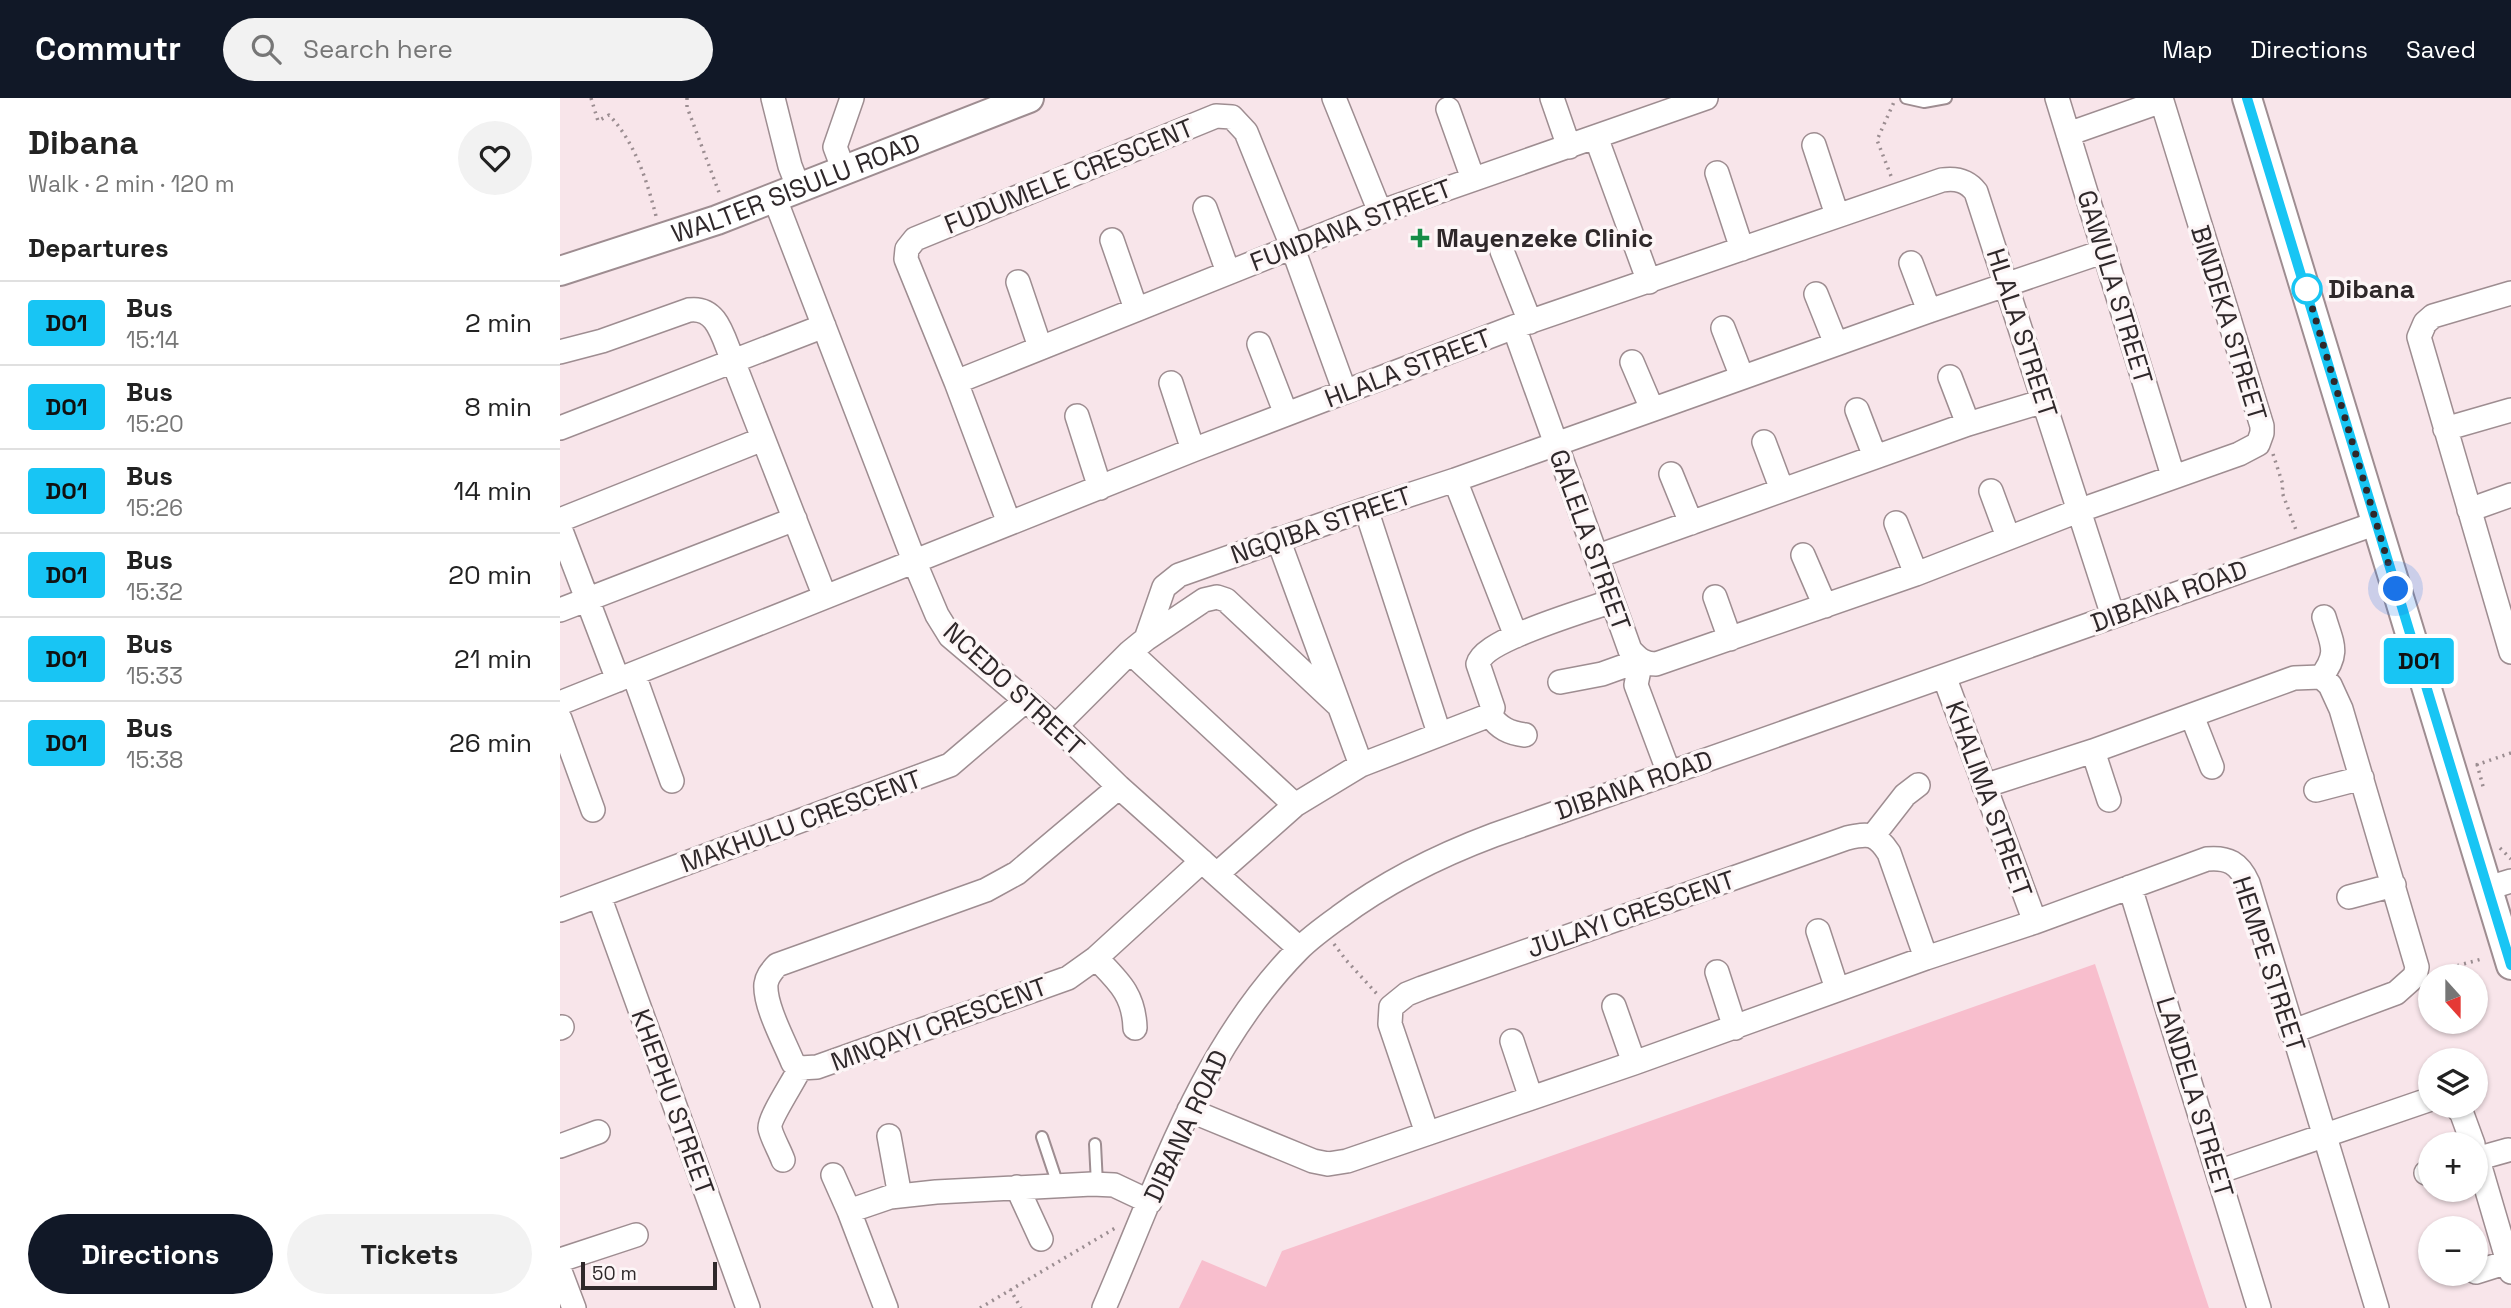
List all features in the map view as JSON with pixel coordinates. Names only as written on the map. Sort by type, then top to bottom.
[{"type":"street","name":"NCEDO STREET","points":[[773,98],[790,166],[787,194],[824,326],[937,615],[950,636],[1056,726],[1119,787],[1299,948]]},
{"type":"street","points":[[844,171],[835,147],[852,98]]},
{"type":"street","name":"WALTER SISULU ROAD","points":[[560,271],[663,240],[1029,98]]},
{"type":"street","points":[[1334,98],[1380,212]]},
{"type":"street","points":[[1552,98],[1569,147]]},
{"type":"street","name":"FUNDANA STREET","points":[[956,382],[1380,212],[1597,137],[1656,106],[1706,98]]},
{"type":"street","name":"GAWULA STREET","points":[[2057,98],[2174,477]]},
{"type":"street","points":[[2247,98],[2377,523],[2465,768],[2499,884],[2511,965]]},
{"type":"street","points":[[2068,134],[2162,99]]},
{"type":"street","name":"BINDEKA STREET","points":[[2078,511],[2239,454],[2258,444],[2262,433],[2162,99]]},
{"type":"street","name":"FUNDANA STREET","points":[[1448,109],[1473,179]]},
{"type":"street","name":"FUDUMELE CRESCENT","points":[[1009,523],[906,259],[911,243],[928,233],[1216,116],[1232,117],[1247,132],[1293,247],[1345,392]]},
{"type":"street","points":[[1597,137],[1649,282]]},
{"type":"street","points":[[1814,145],[1837,215]]},
{"type":"street","points":[[1717,173],[1742,249]]},
{"type":"street","name":"HLALA STREET","points":[[560,704],[1193,450],[1522,324],[1899,194],[1942,180],[1954,179],[1972,187],[1976,192],[2113,617]]},
{"type":"street","name":"FUNDANA STREET","points":[[1205,208],[1228,272]]},
{"type":"street","points":[[1112,240],[1136,309]]},
{"type":"street","points":[[1502,251],[1522,324]]},
{"type":"street","name":"NGQIBA STREET","points":[[1056,726],[1138,645],[1164,587],[1179,575],[2105,251]]},
{"type":"street","points":[[1911,263],[1929,311]]},
{"type":"street","points":[[1018,282],[1040,347]]},
{"type":"street","points":[[2511,293],[2433,316],[2420,330],[2419,344],[2511,652]]},
{"type":"street","points":[[1816,294],[1836,344]]},
{"type":"street","points":[[560,352],[602,341],[688,310],[699,308],[708,313],[718,324],[733,360],[825,597]]},
{"type":"street","name":"GALELA STREET","points":[[1522,324],[1556,443],[1630,650],[1641,660],[1656,664],[1730,639],[1916,573],[2078,511]]},
{"type":"street","points":[[560,428],[824,326]]},
{"type":"street","points":[[1723,328],[1742,377]]},
{"type":"street","points":[[1259,344],[1286,414]]},
{"type":"street","points":[[1632,362],[1652,409]]},
{"type":"street","points":[[1950,377],[1968,424]]},
{"type":"street","points":[[1171,383],[1193,450]]},
{"type":"street","points":[[1598,556],[1968,424],[2043,401]]},
{"type":"street","points":[[1857,410],[1875,457]]},
{"type":"street","points":[[2445,429],[2511,410]]},
{"type":"street","points":[[1077,415],[1100,488]]},
{"type":"street","points":[[560,520],[763,439]]},
{"type":"street","points":[[1764,442],[1782,490]]},
{"type":"street","points":[[1671,474],[1691,523]]},
{"type":"street","points":[[1455,480],[1516,636]]},
{"type":"street","points":[[1991,491],[2008,537]]},
{"type":"street","points":[[2469,510],[2511,495]]},
{"type":"street","points":[[1366,509],[1439,733]]},
{"type":"street","points":[[560,610],[796,519]]},
{"type":"street","points":[[1896,523],[1916,573]]},
{"type":"street","name":"DIBANA ROAD","points":[[1104,1308],[1189,1111],[1228,1037],[1253,1000],[1299,948],[1366,897],[1444,853],[2377,523]]},
{"type":"street","points":[[560,527],[587,600],[626,678],[672,781]]},
{"type":"street","points":[[1278,539],[1360,765]]},
{"type":"street","points":[[1803,555],[1825,606]]},
{"type":"street","points":[[1295,805],[1138,645],[1204,600],[1217,597],[1226,600],[1337,705]]},
{"type":"street","points":[[1715,597],[1730,639]]},
{"type":"street","points":[[1525,735],[1504,730],[1490,715],[1493,708],[1478,664],[1480,657],[1497,644],[1612,601]]},
{"type":"street","points":[[2321,677],[2332,664],[2333,651],[2324,617]]},
{"type":"street","points":[[1560,682],[1602,674],[1641,660]]},
{"type":"street","points":[[1641,660],[1636,685],[1669,773]]},
{"type":"street","name":"KHALIMA STREET","points":[[1944,676],[2035,922]]},
{"type":"street","points":[[1984,786],[2093,751],[2294,678],[2321,677],[2336,695],[2417,967],[2415,976],[2396,993],[2291,1032]]},
{"type":"street","name":"MAKHULU CRESCENT","points":[[560,910],[950,765],[1025,701]]},
{"type":"street","name":"MNQAYI CRESCENT","points":[[1119,787],[1025,867],[986,890],[777,965],[766,982],[766,996],[793,1063],[800,1068],[817,1068],[1052,984],[1080,971],[1210,867],[1295,805],[1360,765],[1490,715]]},
{"type":"street","points":[[2192,716],[2212,767]]},
{"type":"street","points":[[560,719],[593,810]]},
{"type":"street","points":[[2093,751],[2109,800]]},
{"type":"street","points":[[2316,790],[2362,778]]},
{"type":"street","points":[[1918,785],[1905,794],[1873,836],[1889,853],[1926,958]]},
{"type":"street","name":"JULAYI CRESCENT","points":[[1391,1007],[1407,994],[1422,988],[1847,838],[1873,836]]},
{"type":"street","name":"HEMPE STREET","points":[[1189,1111],[1321,1163],[1347,1161],[1735,1028],[1837,989],[2035,922],[2207,859],[2219,858],[2233,861],[2248,883],[2291,1032],[2377,1308]]},
{"type":"street","points":[[2349,897],[2394,885]]},
{"type":"street","name":"LANDELA STREET","points":[[2130,887],[2259,1308]]},
{"type":"street","name":"KHEPHU STREET","points":[[599,896],[748,1308]]},
{"type":"street","points":[[1818,931],[1837,989]]},
{"type":"street","points":[[1096,958],[1124,987],[1135,1010],[1135,1028]]},
{"type":"street","points":[[1717,972],[1735,1028]]},
{"type":"street","points":[[1614,1006],[1634,1063]]},
{"type":"street","points":[[1391,1007],[1393,1037],[1427,1133]]},
{"type":"street","points":[[1512,1041],[1531,1098]]},
{"type":"street","points":[[782,1160],[770,1128],[773,1115],[800,1068]]},
{"type":"street","points":[[2218,1172],[2418,1103]]},
{"type":"street","points":[[560,1146],[598,1132]]},
{"type":"street","points":[[889,1136],[900,1196]]},
{"type":"street","points":[[2488,1152],[2508,1150]]},
{"type":"street","points":[[833,1175],[886,1308]]},
{"type":"street","points":[[849,1211],[900,1196],[1097,1184],[1114,1185],[1148,1206]]},
{"type":"street","points":[[1017,1187],[1041,1239]]},
{"type":"street","points":[[2488,1194],[2510,1267],[2488,1271]]},
{"type":"street","points":[[560,1260],[636,1235]]},
{"type":"street","points":[[560,1270],[574,1308]]},
{"type":"lane","points":[[1906,98],[1924,102],[1946,98]]},
{"type":"lane","points":[[1042,1137],[1058,1185]]},
{"type":"lane","points":[[1095,1144],[1097,1184]]},
{"type":"path","points":[[591,98],[598,121],[609,115],[629,144],[645,176],[657,218]]},
{"type":"path","points":[[687,98],[687,107],[720,195]]},
{"type":"path","points":[[1896,98],[1877,140],[1899,194]]},
{"type":"path","points":[[2258,444],[2273,454],[2283,485],[2282,492],[2303,549]]},
{"type":"path","points":[[2486,798],[2465,768],[2511,753]]},
{"type":"path","points":[[2498,839],[2500,848],[2511,859]]},
{"type":"path","points":[[1322,930],[1363,980],[1391,1007]]},
{"type":"path","points":[[2415,976],[2482,959]]},
{"type":"path","points":[[981,1308],[1148,1206]]},
{"type":"path","points":[[1010,1289],[1021,1308]]},
{"type":"shaded area","points":[[2095,964],[2209,1308],[1179,1308],[1202,1260],[1266,1287],[1282,1251]]},
{"type":"bus line","name":"D01","points":[[2247,98],[2511,965]]},
{"type":"place","name":"Mayenzeke Clinic","points":[[1420,238]]},
{"type":"place","name":"Dibana","points":[[2307,289]]},
{"type":"route","points":[[2307,289],[2306,287],[2396,589]]}]
